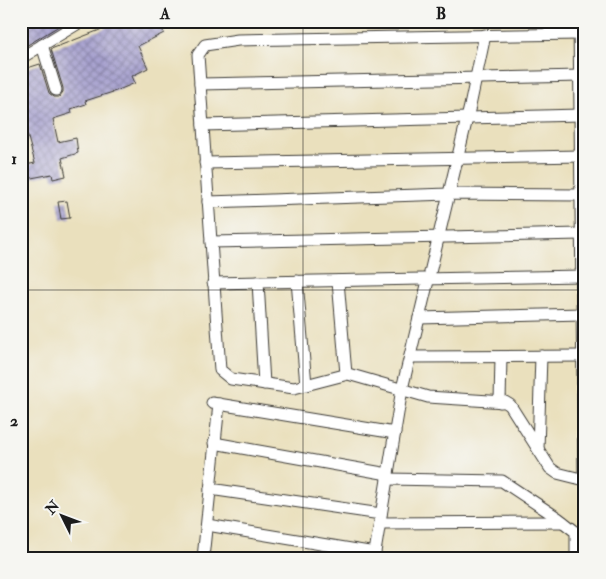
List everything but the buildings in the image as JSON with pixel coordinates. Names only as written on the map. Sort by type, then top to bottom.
[{"type":"street","points":[[21,58],[82,21]]},
{"type":"street","points":[[579,21],[584,480],[557,473],[550,468],[510,405],[505,402],[428,397],[369,378],[346,374],[294,388],[231,379],[220,370],[198,55],[205,45],[238,40],[579,34]]},
{"type":"street","points":[[207,525],[374,556],[402,389],[458,158],[485,36]]},
{"type":"street","points":[[42,45],[56,90]]},
{"type":"street","points":[[200,84],[580,76]]},
{"type":"street","points":[[203,124],[580,115]]},
{"type":"street","points":[[205,163],[580,156]]},
{"type":"street","points":[[208,202],[449,194],[581,195]]},
{"type":"street","points":[[211,242],[581,234]]},
{"type":"street","points":[[214,283],[582,276]]},
{"type":"street","points":[[338,281],[346,374]]},
{"type":"street","points":[[258,282],[264,384]]},
{"type":"street","points":[[297,282],[306,385]]},
{"type":"street","points":[[419,318],[582,314]]},
{"type":"street","points":[[538,448],[541,356]]},
{"type":"street","points":[[410,357],[582,356]]},
{"type":"street","points":[[500,402],[501,357]]},
{"type":"street","points":[[203,558],[214,443],[215,403],[395,433]]},
{"type":"street","points":[[214,443],[388,477],[502,481],[576,532],[576,558]]},
{"type":"street","points":[[210,489],[381,519],[563,522]]}]
